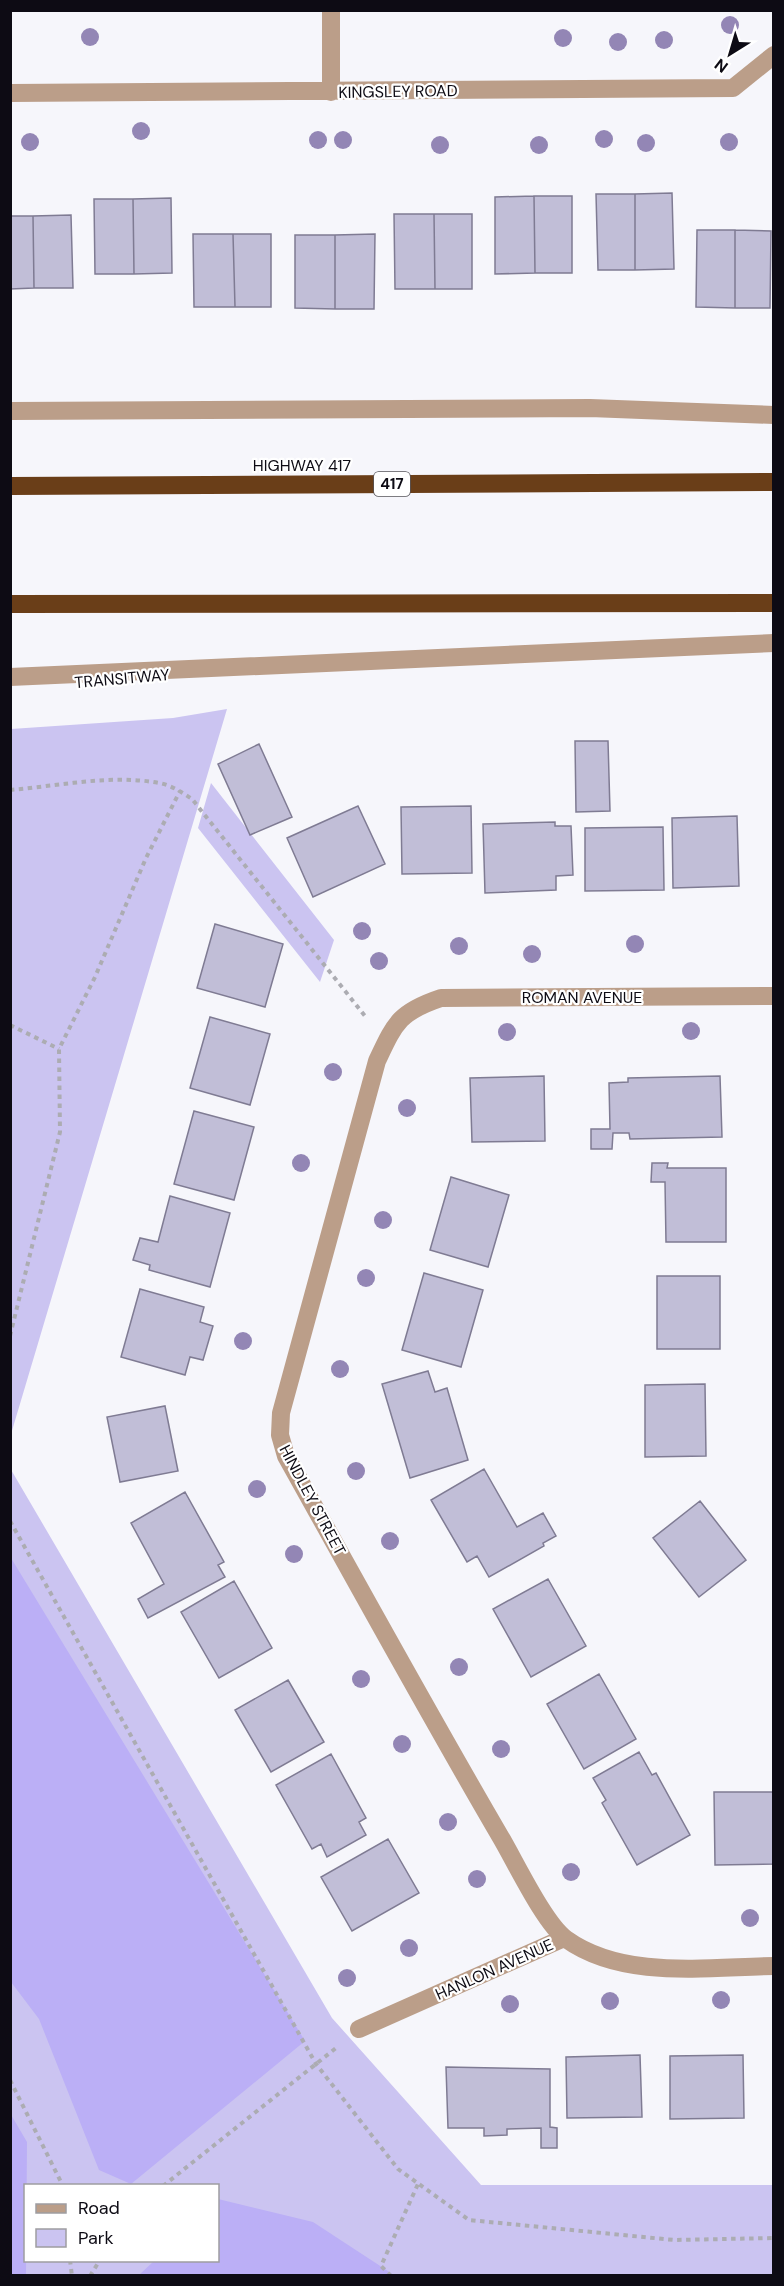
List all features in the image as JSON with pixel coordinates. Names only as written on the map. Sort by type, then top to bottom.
[{"type":"highway","name":"HIGHWAY 417","points":[[10,486],[774,482]]},
{"type":"highway","points":[[10,604],[774,603]]},
{"type":"street","points":[[331,10],[331,92]]},
{"type":"street","name":"KINGSLEY ROAD","points":[[10,93],[733,88],[774,55]]},
{"type":"street","points":[[10,411],[590,408],[774,415]]},
{"type":"street","points":[[10,677],[774,643]]},
{"type":"street","name":"TRANSITWAY","points":[[10,688],[233,668]]},
{"type":"street","name":"ROMAN AVENUE","points":[[398,1021],[415,1007],[441,998],[774,996]]},
{"type":"street","name":"HINDLEY STREET","points":[[398,1021],[377,1061],[281,1413],[280,1435],[286,1456],[470,1784],[544,1911],[564,1938]]},
{"type":"street","name":"HANLON AVENUE","points":[[359,2030],[564,1938],[592,1954],[623,1964],[674,1967],[774,1966]]},
{"type":"path","points":[[10,790],[123,781],[162,783],[192,799],[386,1042]]},
{"type":"path","points":[[10,1336],[60,1132],[59,1049],[95,977],[146,858],[180,791]]},
{"type":"path","points":[[10,1025],[59,1049]]},
{"type":"path","points":[[10,1521],[316,2064],[398,2169],[469,2220],[674,2240],[774,2238]]},
{"type":"path","points":[[166,2184],[359,2030]]},
{"type":"path","points":[[10,2080],[62,2184]]},
{"type":"path","points":[[391,2276],[381,2266],[418,2184]]},
{"type":"path","points":[[90,2276],[99,2262]]},
{"type":"green space","points":[[227,709],[11,1434],[11,729],[173,718]]},
{"type":"green space","points":[[211,783],[334,940],[320,982],[198,828]]},
{"type":"green space","points":[[10,1468],[332,2018],[481,2185],[773,2185],[773,2275],[11,2275]]},
{"type":"shaded area","points":[[11,1558],[305,2041],[131,2184],[99,2170],[39,2019],[11,1982]]},
{"type":"shaded area","points":[[10,2113],[27,2142],[27,2184],[24,2184],[26,2275],[11,2275]]},
{"type":"shaded area","points":[[219,2199],[313,2222],[394,2275],[139,2275],[153,2262],[219,2262]]},
{"type":"building","points":[[672,193],[674,269],[635,270],[635,194]]},
{"type":"building","points":[[596,194],[635,194],[635,270],[598,270]]},
{"type":"building","points":[[534,196],[535,273],[495,274],[495,197]]},
{"type":"building","points":[[534,196],[572,196],[572,273],[535,273]]},
{"type":"building","points":[[171,198],[172,273],[134,274],[133,199]]},
{"type":"building","points":[[94,199],[133,199],[134,274],[95,274]]},
{"type":"building","points":[[394,214],[434,214],[435,289],[395,289]]},
{"type":"building","points":[[434,214],[472,214],[472,289],[435,289]]},
{"type":"building","points":[[71,215],[73,288],[34,288],[33,216]]},
{"type":"building","points":[[10,216],[33,216],[34,288],[10,289]]},
{"type":"building","points":[[697,230],[735,230],[735,308],[696,307]]},
{"type":"building","points":[[735,230],[771,231],[770,308],[735,308]]},
{"type":"building","points":[[193,234],[233,234],[235,307],[194,307]]},
{"type":"building","points":[[233,234],[271,234],[271,307],[235,307]]},
{"type":"building","points":[[375,234],[374,309],[335,309],[335,235]]},
{"type":"building","points":[[295,235],[335,235],[335,309],[295,308]]},
{"type":"building","points":[[575,741],[608,741],[610,811],[576,812]]},
{"type":"building","points":[[259,744],[292,817],[250,835],[218,764]]},
{"type":"building","points":[[358,806],[385,864],[313,897],[287,838]]},
{"type":"building","points":[[471,806],[472,873],[402,874],[401,807]]},
{"type":"building","points":[[737,816],[739,886],[673,888],[672,818]]},
{"type":"building","points":[[555,822],[555,826],[571,826],[573,875],[556,876],[556,890],[485,893],[483,824]]},
{"type":"building","points":[[663,827],[664,890],[585,891],[585,828]]},
{"type":"building","points":[[215,924],[283,944],[265,1007],[197,988]]},
{"type":"building","points":[[210,1017],[270,1034],[250,1105],[190,1088]]},
{"type":"building","points":[[544,1076],[545,1141],[472,1142],[470,1078]]},
{"type":"building","points":[[720,1076],[722,1137],[630,1139],[629,1133],[613,1133],[612,1149],[591,1149],[591,1129],[610,1129],[609,1083],[628,1082],[628,1078]]},
{"type":"building","points":[[194,1111],[254,1127],[234,1200],[174,1184]]},
{"type":"building","points":[[652,1163],[668,1163],[667,1168],[726,1168],[726,1242],[666,1242],[665,1182],[651,1182]]},
{"type":"building","points":[[451,1177],[509,1195],[488,1267],[430,1250]]},
{"type":"building","points":[[170,1196],[230,1213],[210,1287],[149,1270],[150,1265],[133,1260],[140,1238],[158,1242]]},
{"type":"building","points":[[424,1273],[483,1290],[461,1367],[402,1350]]},
{"type":"building","points":[[657,1276],[720,1276],[720,1349],[657,1349]]},
{"type":"building","points":[[140,1289],[204,1307],[200,1322],[213,1326],[203,1360],[190,1357],[185,1375],[121,1357]]},
{"type":"building","points":[[428,1371],[435,1392],[447,1388],[468,1460],[410,1478],[382,1384]]},
{"type":"building","points":[[705,1384],[706,1456],[645,1457],[645,1385]]},
{"type":"building","points":[[165,1406],[178,1471],[120,1482],[107,1417]]},
{"type":"building","points":[[484,1469],[517,1527],[543,1513],[556,1536],[543,1543],[544,1546],[489,1577],[477,1556],[467,1562],[431,1500]]},
{"type":"building","points":[[185,1492],[224,1562],[218,1565],[225,1577],[148,1618],[138,1599],[164,1584],[131,1523]]},
{"type":"building","points":[[700,1501],[746,1560],[699,1597],[653,1538]]},
{"type":"building","points":[[548,1579],[586,1646],[531,1677],[493,1609]]},
{"type":"building","points":[[234,1581],[272,1648],[219,1678],[181,1612]]},
{"type":"building","points":[[599,1674],[636,1739],[584,1769],[547,1704]]},
{"type":"building","points":[[288,1680],[324,1742],[271,1772],[235,1710]]},
{"type":"building","points":[[639,1752],[652,1775],[656,1773],[690,1835],[637,1865],[602,1803],[606,1800],[593,1778]]},
{"type":"building","points":[[331,1754],[366,1818],[359,1822],[366,1835],[327,1857],[321,1844],[312,1849],[276,1785]]},
{"type":"building","points":[[714,1792],[774,1792],[774,1864],[715,1865]]},
{"type":"building","points":[[388,1839],[419,1893],[352,1931],[321,1877]]},
{"type":"building","points":[[640,2055],[642,2117],[567,2118],[566,2057]]},
{"type":"building","points":[[743,2055],[744,2118],[670,2119],[670,2056]]},
{"type":"building","points":[[446,2067],[550,2069],[550,2127],[557,2128],[557,2148],[541,2148],[541,2128],[507,2129],[507,2135],[484,2136],[484,2128],[448,2128]]}]
